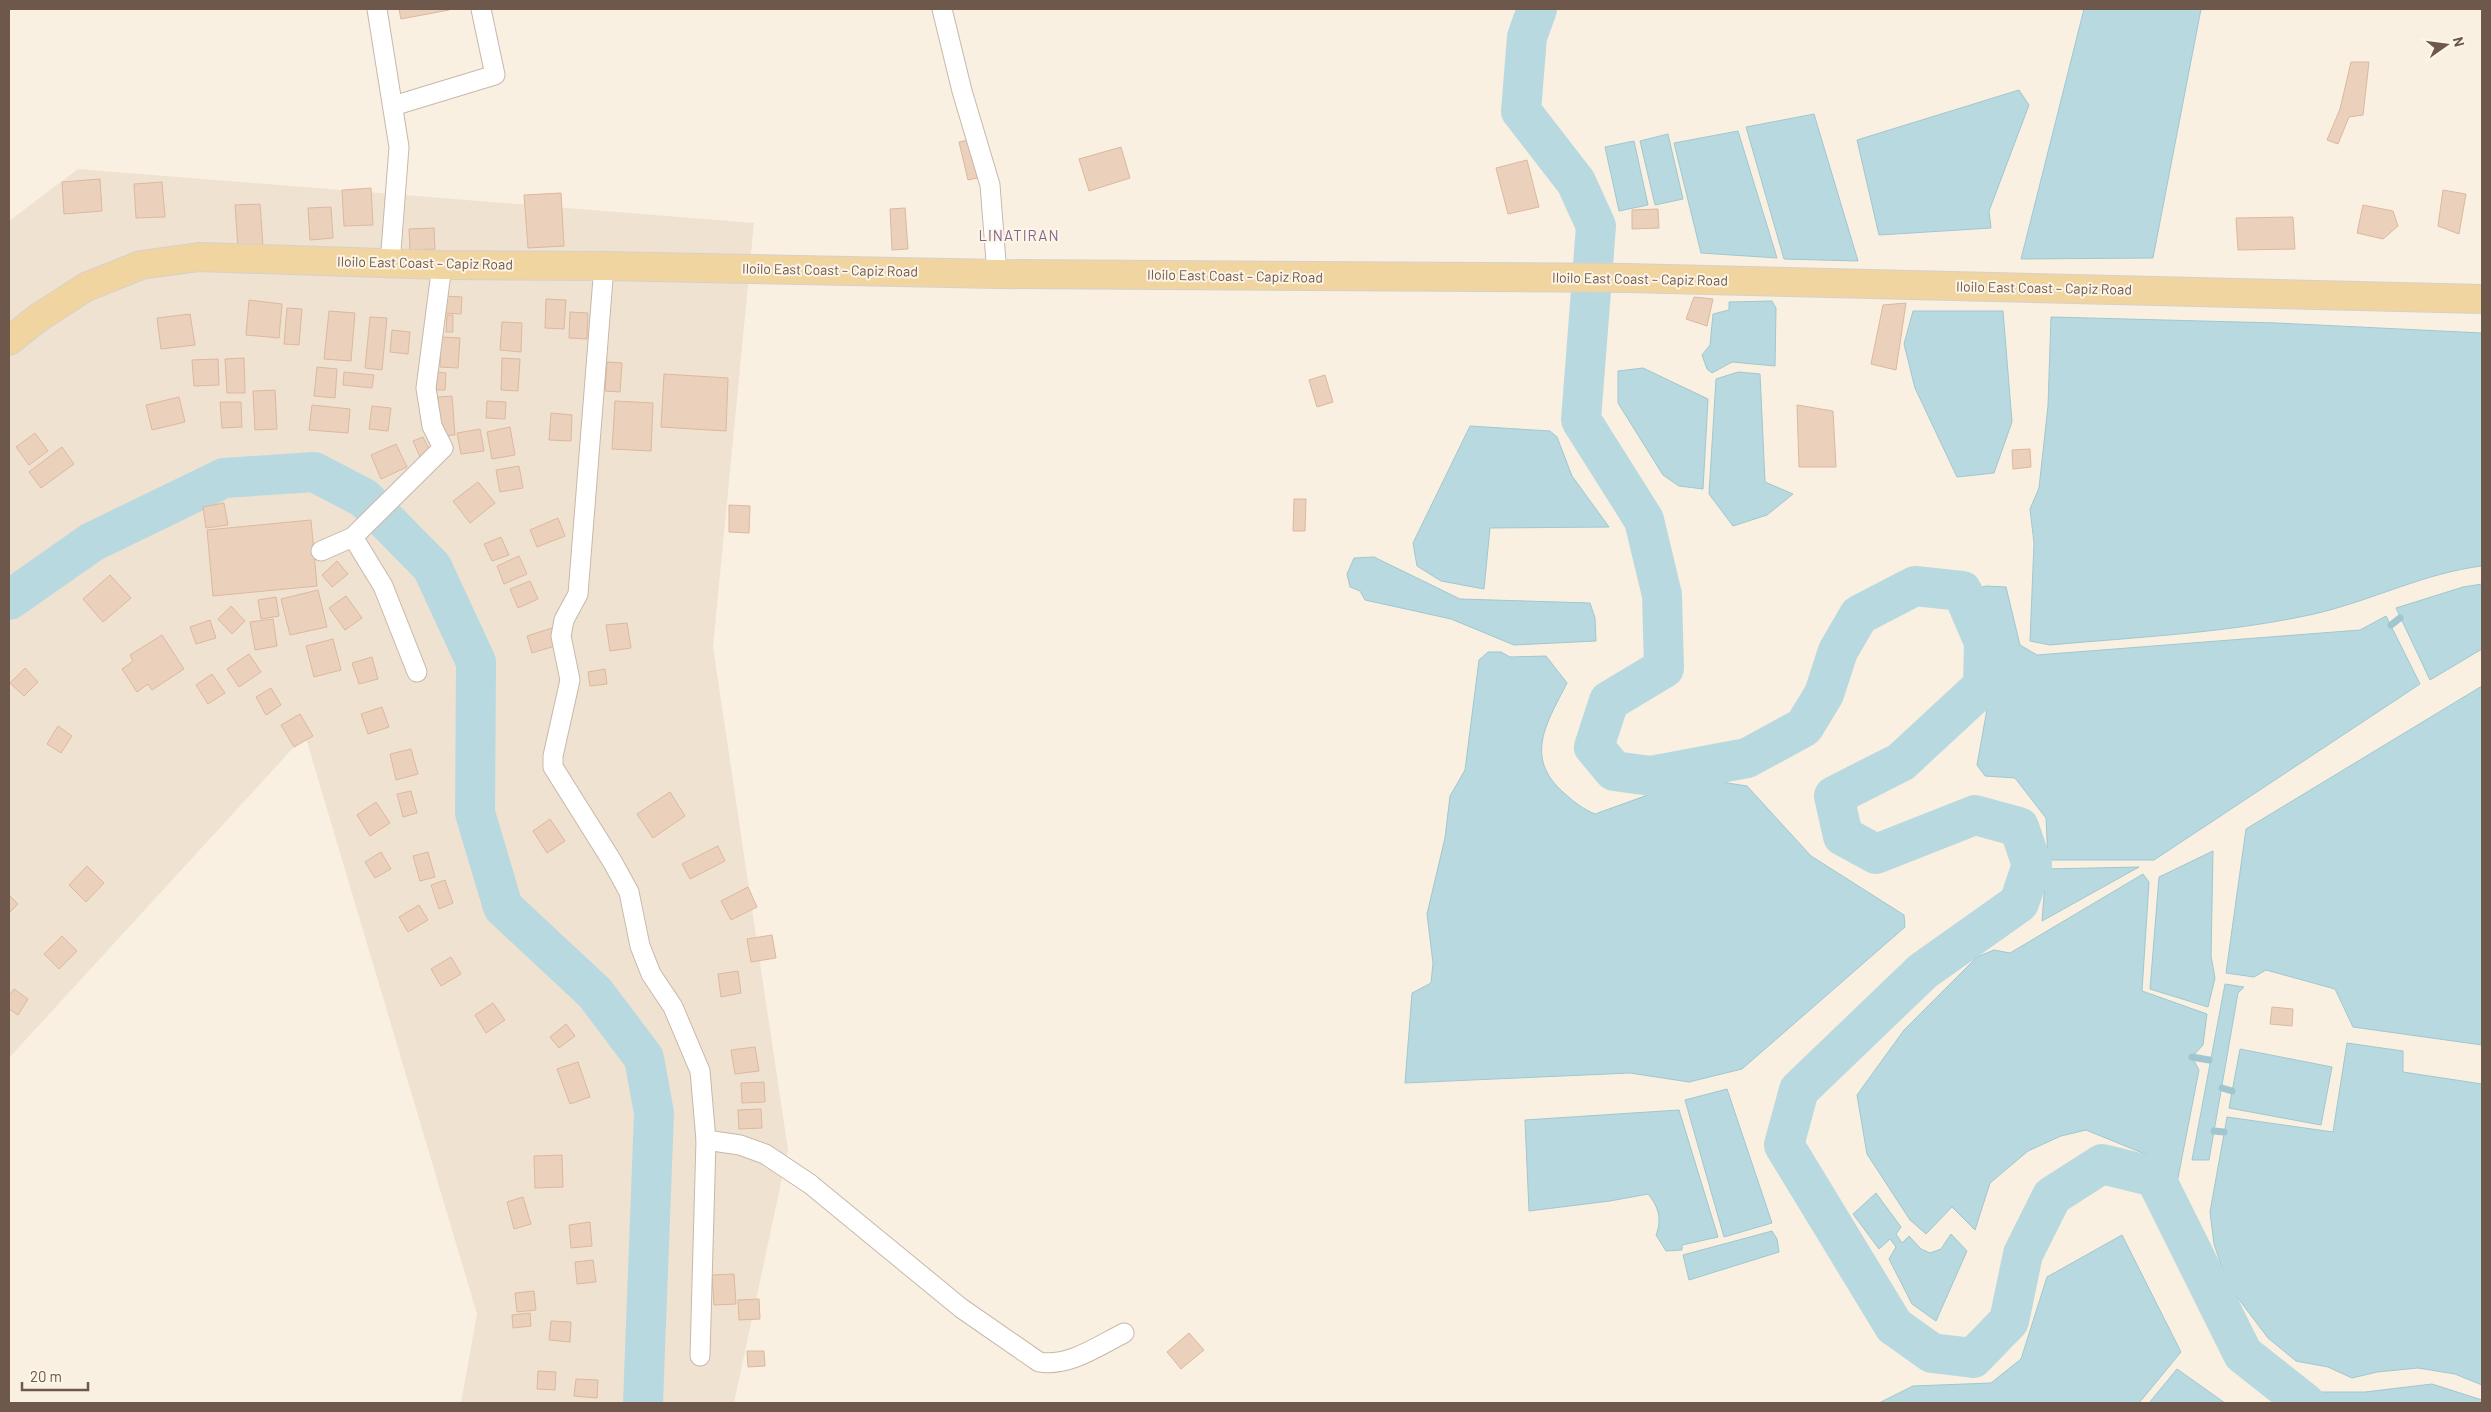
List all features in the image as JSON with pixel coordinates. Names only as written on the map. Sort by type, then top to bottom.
[{"type":"main road","name":"Iloilo East Coast – Capiz Road","points":[[9,341],[38,318],[86,287],[140,264],[199,257],[390,264],[604,266],[998,274],[1626,278],[2482,299]]},
{"type":"street","points":[[377,9],[399,147],[390,264]]},
{"type":"street","points":[[393,106],[495,75],[481,9]]},
{"type":"street","points":[[942,9],[962,90],[990,185],[998,274]]},
{"type":"street","points":[[321,552],[353,537],[443,448],[432,426],[426,388],[442,265]]},
{"type":"street","points":[[604,266],[578,594],[564,620],[561,636],[570,680],[553,756],[553,767],[612,861],[629,892],[640,946],[651,974],[673,1007],[700,1071],[706,1140],[700,1356]]},
{"type":"street","points":[[353,537],[383,586],[417,672]]},
{"type":"street","points":[[706,1140],[740,1145],[765,1154],[810,1184],[961,1308],[1039,1362],[1053,1364],[1066,1361],[1124,1333]]},
{"type":"shaded area","points":[[78,169],[754,223],[713,647],[788,1150],[734,1403],[461,1403],[477,1314],[305,735],[9,1058],[9,221]]},
{"type":"water","points":[[2084,9],[2201,9],[2153,258],[2021,259]]},
{"type":"water","points":[[2019,90],[2029,105],[1989,211],[1991,228],[1879,235],[1857,140]]},
{"type":"water","points":[[1814,114],[1858,261],[1784,259],[1746,127]]},
{"type":"water","points":[[1738,131],[1777,258],[1701,253],[1674,143]]},
{"type":"water","points":[[1668,134],[1683,199],[1655,205],[1640,141]]},
{"type":"water","points":[[1634,141],[1648,205],[1619,211],[1605,147]]},
{"type":"water","points":[[1772,301],[1776,308],[1775,366],[1732,362],[1712,373],[1707,369],[1702,355],[1710,345],[1713,314],[1729,310],[1729,302]]},
{"type":"water","points":[[1913,311],[2003,311],[2012,422],[1994,473],[1957,477],[1915,388],[1904,344]]},
{"type":"water","points":[[2051,317],[2277,323],[2482,333],[2482,566],[2418,581],[2314,614],[2249,626],[2183,634],[2050,645],[2030,641],[2034,543],[2030,509],[2039,488],[2048,406]]},
{"type":"water","points":[[1643,368],[1708,399],[1703,489],[1679,486],[1663,475],[1618,403],[1618,371]]},
{"type":"water","points":[[1738,372],[1760,374],[1765,482],[1793,494],[1767,515],[1733,526],[1709,494],[1716,379]]},
{"type":"water","points":[[1470,426],[1550,431],[1557,437],[1572,476],[1609,527],[1490,528],[1484,589],[1441,581],[1417,566],[1413,543]]},
{"type":"water","points":[[1374,557],[1460,599],[1590,603],[1595,618],[1596,641],[1514,645],[1451,619],[1365,600],[1360,591],[1350,587],[1347,574],[1354,558]]},
{"type":"water","points":[[2482,584],[2482,649],[2430,680],[2396,608],[2463,587]]},
{"type":"water","points":[[1987,586],[2006,587],[2020,645],[2037,655],[2360,630],[2386,616],[2420,684],[2154,860],[2048,860],[2046,818],[2015,778],[1985,776],[1977,765],[1997,653],[1976,588]]},
{"type":"water","points":[[1488,652],[1501,652],[1510,657],[1546,656],[1567,683],[1546,726],[1542,753],[1544,766],[1552,780],[1564,793],[1583,808],[1595,814],[1695,778],[1747,786],[1811,856],[1904,915],[1905,927],[1742,1069],[1689,1082],[1630,1073],[1405,1083],[1412,993],[1431,983],[1433,963],[1427,914],[1445,838],[1450,796],[1465,770],[1479,660]]},
{"type":"water","points":[[2482,686],[2482,1045],[2353,1027],[2335,989],[2266,970],[2254,977],[2226,973],[2246,829]]},
{"type":"water","points":[[2213,851],[2211,956],[2215,978],[2208,1007],[2150,989],[2159,877]]},
{"type":"water","points":[[2139,867],[2042,921],[2046,869]]},
{"type":"water","points":[[2143,874],[2149,882],[2142,991],[2207,1014],[2203,1045],[2192,1057],[2199,1070],[2177,1183],[2150,1156],[2086,1130],[2061,1136],[2028,1151],[1990,1183],[1975,1230],[1952,1207],[1926,1234],[1910,1220],[1867,1154],[1857,1095],[1904,1030],[1977,957],[1994,950],[2010,953]]},
{"type":"water","points":[[2225,984],[2244,987],[2238,993],[2209,1160],[2192,1160]]},
{"type":"water","points":[[2347,1043],[2403,1051],[2403,1072],[2482,1084],[2482,1385],[2455,1374],[2418,1368],[2377,1372],[2352,1378],[2328,1367],[2296,1361],[2268,1338],[2228,1285],[2214,1244],[2210,1212],[2227,1117],[2333,1132]]},
{"type":"water","points":[[2240,1049],[2332,1067],[2321,1125],[2229,1108]]},
{"type":"water","points":[[1727,1089],[1772,1223],[1724,1237],[1685,1100]]},
{"type":"water","points":[[1679,1110],[1718,1237],[1682,1245],[1682,1250],[1666,1251],[1656,1235],[1659,1219],[1655,1204],[1648,1194],[1610,1201],[1529,1211],[1525,1120]]},
{"type":"water","points":[[1876,1193],[1901,1227],[1896,1234],[1902,1243],[1909,1236],[1921,1249],[1930,1253],[1941,1249],[1951,1234],[1967,1251],[1936,1321],[1912,1304],[1889,1259],[1896,1247],[1890,1239],[1879,1249],[1853,1214]]},
{"type":"water","points":[[1772,1231],[1777,1239],[1779,1252],[1689,1280],[1683,1255]]},
{"type":"water","points":[[2122,1235],[2181,1352],[2139,1403],[1879,1403],[1913,1386],[1991,1383],[2021,1359],[2047,1277]]},
{"type":"water","points":[[2177,1369],[2225,1403],[2149,1403]]},
{"type":"water","points":[[2432,1384],[2482,1400],[2482,1403],[2291,1403],[2297,1392],[2365,1392]]},
{"type":"building","points":[[399,9],[448,9],[449,10],[401,19]]},
{"type":"building","points":[[2351,62],[2369,62],[2363,115],[2349,117],[2338,144],[2327,140],[2340,109]]},
{"type":"building","points":[[973,139],[982,177],[968,180],[959,142]]},
{"type":"building","points":[[1121,147],[1130,178],[1089,191],[1079,159]]},
{"type":"building","points":[[1527,160],[1539,207],[1508,214],[1496,168]]},
{"type":"building","points":[[100,179],[102,211],[64,214],[62,182]]},
{"type":"building","points":[[162,182],[165,217],[136,218],[134,184]]},
{"type":"building","points":[[371,188],[373,225],[344,226],[342,190]]},
{"type":"building","points":[[2443,190],[2466,194],[2459,234],[2438,226]]},
{"type":"building","points":[[561,193],[564,246],[528,248],[524,195]]},
{"type":"building","points":[[260,204],[263,246],[238,248],[235,205]]},
{"type":"building","points":[[2363,205],[2393,211],[2398,226],[2383,239],[2357,233]]},
{"type":"building","points":[[331,207],[333,238],[310,240],[308,208]]},
{"type":"building","points":[[905,208],[908,249],[892,250],[890,209]]},
{"type":"building","points":[[1658,209],[1659,228],[1632,229],[1632,210]]},
{"type":"building","points":[[2293,217],[2295,249],[2238,250],[2236,218]]},
{"type":"building","points":[[434,228],[435,249],[410,250],[409,229]]},
{"type":"building","points":[[445,296],[462,297],[461,314],[444,313]]},
{"type":"building","points":[[1694,297],[1713,299],[1707,326],[1686,319]]},
{"type":"building","points":[[546,299],[566,300],[564,329],[545,328]]},
{"type":"building","points":[[249,300],[282,304],[279,338],[246,335]]},
{"type":"building","points":[[1906,303],[1896,370],[1871,364],[1883,305]]},
{"type":"building","points":[[287,308],[302,309],[299,345],[284,344]]},
{"type":"building","points":[[329,311],[355,313],[351,361],[324,359]]},
{"type":"building","points":[[570,312],[588,313],[587,339],[569,338]]},
{"type":"building","points":[[190,314],[195,345],[161,349],[157,318]]},
{"type":"building","points":[[447,315],[453,315],[453,332],[446,332]]},
{"type":"building","points":[[370,317],[387,318],[382,370],[365,368]]},
{"type":"building","points":[[502,322],[522,323],[521,352],[500,350]]},
{"type":"building","points":[[392,330],[410,332],[408,354],[390,352]]},
{"type":"building","points":[[441,337],[460,338],[458,368],[440,367]]},
{"type":"building","points":[[244,358],[245,393],[227,393],[225,359]]},
{"type":"building","points":[[502,358],[520,359],[518,391],[501,390]]},
{"type":"building","points":[[218,359],[219,385],[194,386],[192,360]]},
{"type":"building","points":[[607,362],[622,363],[620,392],[605,391]]},
{"type":"building","points":[[317,367],[337,369],[335,398],[314,396]]},
{"type":"building","points":[[344,372],[374,375],[372,388],[343,385]]},
{"type":"building","points":[[438,372],[446,373],[445,390],[436,390]]},
{"type":"building","points":[[664,374],[728,378],[726,431],[661,427]]},
{"type":"building","points":[[1325,375],[1333,402],[1317,407],[1309,380]]},
{"type":"building","points":[[275,390],[277,429],[255,430],[253,391]]},
{"type":"building","points":[[452,396],[455,435],[441,436],[438,397]]},
{"type":"building","points":[[179,397],[185,422],[152,430],[146,405]]},
{"type":"building","points":[[487,401],[506,402],[505,419],[486,418]]},
{"type":"building","points":[[615,401],[653,403],[651,451],[612,449]]},
{"type":"building","points":[[220,402],[241,402],[242,427],[222,428]]},
{"type":"building","points":[[312,405],[350,409],[348,433],[309,430]]},
{"type":"building","points":[[1797,405],[1833,411],[1836,467],[1799,467]]},
{"type":"building","points":[[372,406],[391,408],[388,431],[369,429]]},
{"type":"building","points":[[551,413],[572,415],[571,441],[549,440]]},
{"type":"building","points":[[510,427],[515,455],[492,459],[487,432]]},
{"type":"building","points":[[480,429],[484,451],[461,454],[457,433]]},
{"type":"building","points":[[35,433],[48,451],[29,465],[16,447]]},
{"type":"building","points":[[423,437],[431,453],[420,457],[413,441]]},
{"type":"building","points":[[396,444],[407,467],[381,479],[371,455]]},
{"type":"building","points":[[62,447],[74,464],[41,488],[29,472]]},
{"type":"building","points":[[2030,449],[2031,467],[2013,469],[2012,450]]},
{"type":"building","points":[[519,466],[523,488],[500,492],[496,470]]},
{"type":"building","points":[[478,482],[495,503],[470,523],[453,501]]},
{"type":"building","points":[[1294,499],[1306,499],[1305,531],[1293,531]]},
{"type":"building","points":[[224,503],[228,525],[206,528],[203,507]]},
{"type":"building","points":[[729,505],[750,506],[749,533],[729,532]]},
{"type":"building","points":[[558,518],[565,536],[537,547],[530,530]]},
{"type":"building","points":[[311,520],[317,586],[213,596],[207,530]]},
{"type":"building","points":[[501,537],[509,555],[492,561],[484,544]]},
{"type":"building","points":[[519,556],[527,574],[504,584],[497,566]]},
{"type":"building","points":[[337,561],[348,574],[332,587],[322,575]]},
{"type":"building","points":[[110,575],[131,598],[103,622],[83,599]]},
{"type":"building","points":[[530,581],[538,599],[518,608],[510,589]]},
{"type":"building","points":[[318,590],[327,627],[290,635],[281,599]]},
{"type":"building","points":[[346,596],[362,618],[345,630],[329,608]]},
{"type":"building","points":[[276,597],[279,616],[261,619],[258,600]]},
{"type":"building","points":[[231,606],[245,621],[232,634],[218,619]]},
{"type":"building","points":[[273,619],[277,646],[255,650],[250,622]]},
{"type":"building","points":[[210,620],[216,638],[196,644],[190,627]]},
{"type":"building","points":[[627,623],[631,648],[610,651],[606,625]]},
{"type":"building","points":[[552,628],[558,645],[532,653],[527,636]]},
{"type":"building","points":[[162,635],[184,669],[152,690],[148,684],[137,692],[122,669],[133,661],[130,655]]},
{"type":"building","points":[[333,639],[341,670],[314,677],[306,646]]},
{"type":"building","points":[[249,654],[261,672],[239,687],[227,669]]},
{"type":"building","points":[[372,657],[378,679],[359,684],[352,663]]},
{"type":"building","points":[[25,668],[38,682],[24,696],[10,683]]},
{"type":"building","points":[[605,669],[607,684],[590,686],[588,672]]},
{"type":"building","points":[[212,674],[225,693],[208,704],[196,685]]},
{"type":"building","points":[[271,688],[281,705],[266,715],[256,697]]},
{"type":"building","points":[[382,707],[389,727],[368,734],[361,714]]},
{"type":"building","points":[[300,714],[313,736],[294,747],[281,725]]},
{"type":"building","points":[[58,726],[72,736],[61,753],[47,744]]},
{"type":"building","points":[[411,749],[418,774],[396,780],[390,754]]},
{"type":"building","points":[[411,791],[417,813],[403,817],[397,794]]},
{"type":"building","points":[[670,792],[685,816],[653,838],[637,814]]},
{"type":"building","points":[[376,802],[390,823],[370,836],[357,815]]},
{"type":"building","points":[[550,819],[565,841],[547,853],[533,831]]},
{"type":"building","points":[[718,846],[725,861],[690,879],[682,864]]},
{"type":"building","points":[[381,852],[391,869],[375,878],[365,862]]},
{"type":"building","points":[[428,852],[435,877],[420,881],[413,856]]},
{"type":"building","points":[[87,866],[104,883],[86,902],[69,885]]},
{"type":"building","points":[[445,880],[453,903],[439,909],[431,885]]},
{"type":"building","points":[[748,887],[757,907],[731,920],[721,901]]},
{"type":"building","points":[[9,895],[18,904],[9,913]]},
{"type":"building","points":[[419,905],[428,920],[408,932],[399,917]]},
{"type":"building","points":[[772,935],[776,958],[751,962],[747,939]]},
{"type":"building","points":[[62,936],[77,951],[59,969],[44,954]]},
{"type":"building","points":[[451,957],[461,974],[441,986],[431,969]]},
{"type":"building","points":[[738,971],[741,993],[721,997],[718,974]]},
{"type":"building","points":[[14,989],[28,999],[18,1015],[9,1009],[9,996]]},
{"type":"building","points":[[493,1003],[505,1020],[486,1033],[475,1015]]},
{"type":"building","points":[[2272,1007],[2293,1009],[2292,1026],[2270,1024]]},
{"type":"building","points":[[566,1024],[575,1036],[559,1048],[550,1037]]},
{"type":"building","points":[[755,1047],[759,1071],[735,1074],[731,1050]]},
{"type":"building","points":[[578,1062],[590,1097],[570,1104],[557,1069]]},
{"type":"building","points":[[764,1082],[765,1102],[742,1103],[741,1083]]},
{"type":"building","points":[[761,1109],[762,1128],[739,1129],[738,1110]]},
{"type":"building","points":[[562,1155],[563,1187],[535,1188],[534,1156]]},
{"type":"building","points":[[523,1197],[531,1224],[514,1229],[507,1202]]},
{"type":"building","points":[[590,1222],[592,1246],[571,1248],[569,1225]]},
{"type":"building","points":[[593,1260],[596,1282],[577,1284],[575,1262]]},
{"type":"building","points":[[734,1274],[736,1304],[714,1305],[712,1275]]},
{"type":"building","points":[[534,1291],[536,1310],[517,1312],[515,1293]]},
{"type":"building","points":[[759,1299],[760,1319],[739,1320],[738,1300]]},
{"type":"building","points":[[530,1313],[531,1326],[513,1328],[512,1315]]},
{"type":"building","points":[[551,1321],[571,1322],[570,1342],[549,1340]]},
{"type":"building","points":[[1189,1333],[1204,1350],[1181,1369],[1167,1352]]},
{"type":"building","points":[[747,1351],[764,1351],[765,1366],[748,1367]]},
{"type":"building","points":[[538,1371],[556,1372],[555,1390],[537,1389]]},
{"type":"building","points":[[576,1379],[598,1380],[597,1398],[574,1396]]},
{"type":"waterway","points":[[1537,9],[1527,37],[1521,111],[1576,182],[1596,226],[1581,420],[1644,520],[1662,595],[1664,668],[1609,701],[1594,747],[1614,771],[1651,776],[1747,758],[1804,727],[1824,694],[1838,651],[1859,615],[1915,586],[1962,591],[1984,642],[1983,686],[1901,762],[1834,796],[1843,836],[1876,854],[1975,815],[2019,827],[2032,865],[2019,903],[1923,971],[1799,1090],[1784,1145],[1894,1326],[1932,1353],[1973,1358],[2009,1321],[2023,1254],[2052,1196],[2102,1164],[2155,1177],[2243,1354],[2305,1403]]},
{"type":"waterway","points":[[9,600],[92,542],[224,478],[314,472],[364,498],[432,567],[476,662],[475,813],[503,907],[595,993],[644,1058],[654,1113],[643,1403]]},
{"type":"waterway","points":[[2391,625],[2400,618]]},
{"type":"waterway","points":[[2192,1057],[2209,1060]]},
{"type":"waterway","points":[[2222,1088],[2232,1091]]},
{"type":"waterway","points":[[2214,1131],[2224,1132]]},
{"type":"district","name":"LINATIRAN","points":[[1019,236]]}]
